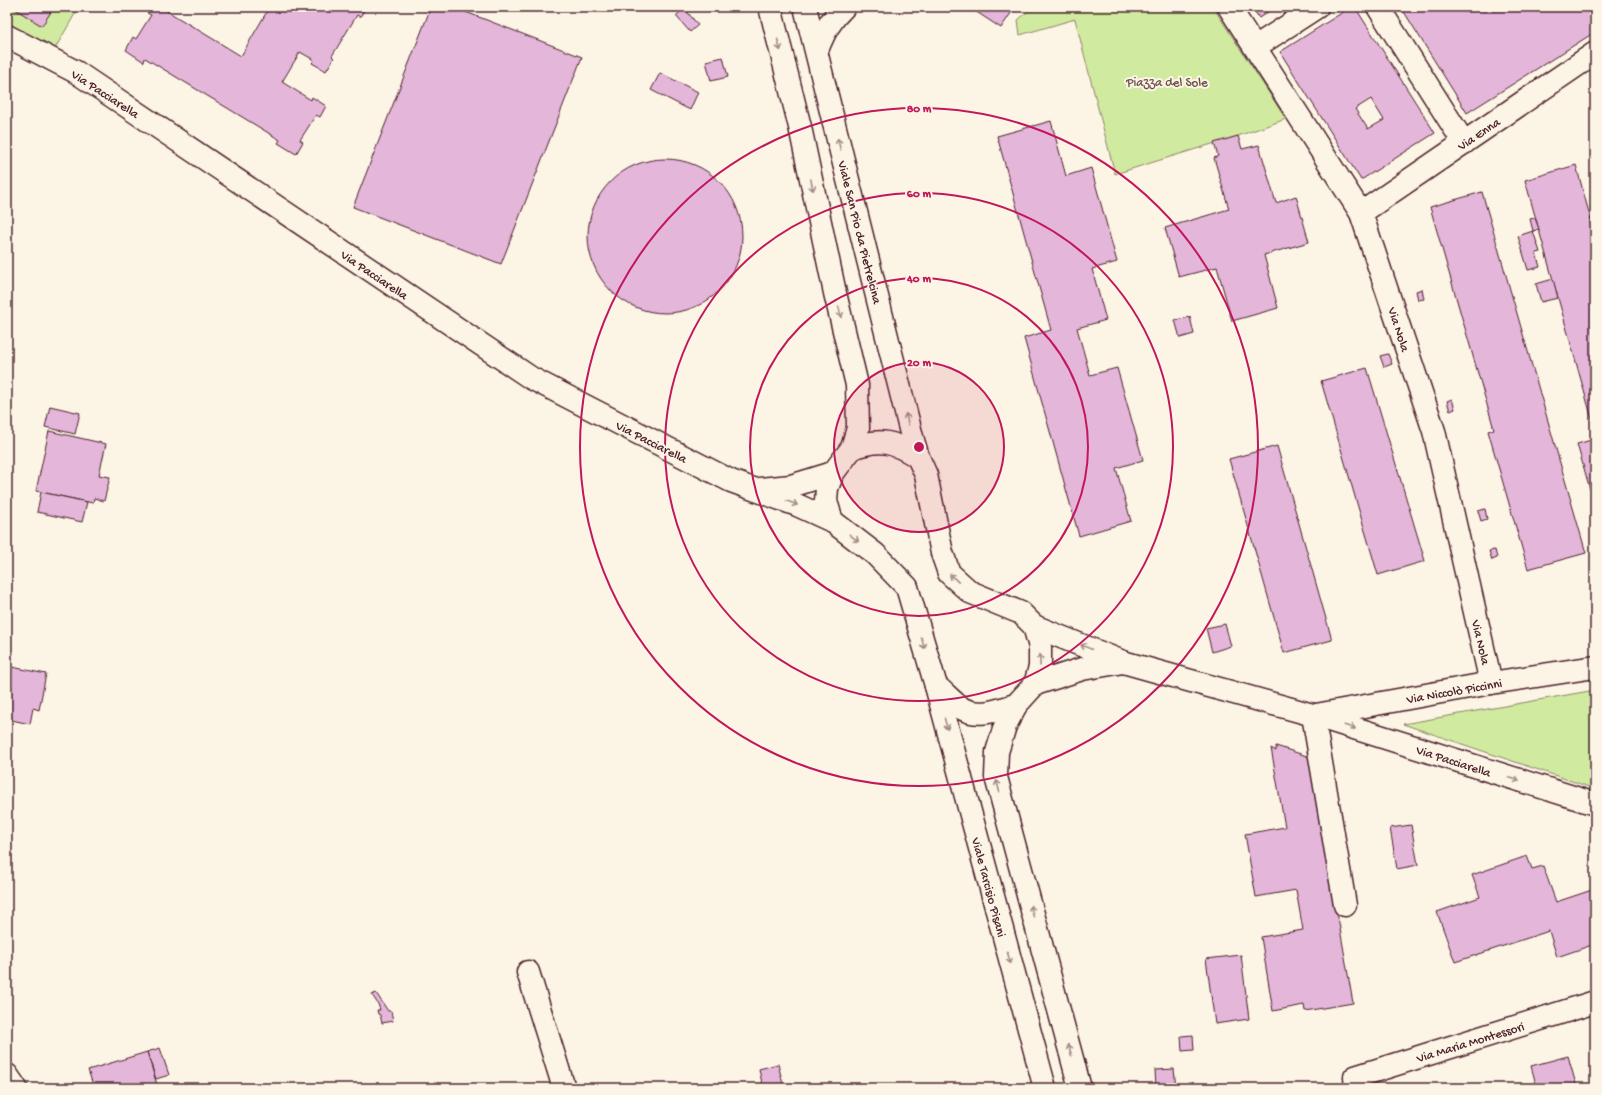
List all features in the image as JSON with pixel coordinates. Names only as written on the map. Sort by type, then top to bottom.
[{"type":"street","points":[[770,7],[800,127],[835,293],[857,386],[858,428],[852,448],[833,473],[827,488],[826,501],[832,521]]},
{"type":"street","name":"Viale San Pio da Pietrelcina","points":[[805,7],[918,457],[926,475],[942,553],[949,573],[970,592],[1022,613],[1034,626]]},
{"type":"street","points":[[817,50],[826,29],[833,18],[844,7]]},
{"type":"street","name":"Via Nola","points":[[1229,7],[1361,213],[1434,431],[1491,683]]},
{"type":"street","points":[[1255,47],[1317,7]]},
{"type":"street","points":[[1378,7],[1464,143]]},
{"type":"street","name":"Via Pacciarella","points":[[7,36],[76,72],[531,378],[731,481],[755,489],[832,521]]},
{"type":"street","name":"Via Enna","points":[[1361,213],[1595,53]]},
{"type":"street","points":[[852,448],[869,442],[885,442],[902,447],[918,457]]},
{"type":"street","points":[[755,489],[791,486],[833,473]]},
{"type":"street","name":"Viale Tarcisio Pisani","points":[[832,521],[875,554],[907,587],[936,686],[1045,1088]]},
{"type":"street","points":[[1034,626],[1040,647],[1040,667],[1035,684],[1016,705],[1005,726],[997,752],[996,777],[1080,1088]]},
{"type":"street","name":"Via Pacciarella","points":[[1034,626],[1122,662],[1313,715],[1595,804]]},
{"type":"street","points":[[1035,684],[1082,669],[1122,662]]},
{"type":"street","name":"Via Niccolò Piccinni","points":[[1313,715],[1491,683],[1595,667]]},
{"type":"street","points":[[936,686],[963,709],[975,713],[991,712],[1016,705]]},
{"type":"street","points":[[1313,715],[1345,905]]},
{"type":"street","points":[[528,972],[564,1088]]},
{"type":"street","name":"Via Maria Montessori","points":[[1356,1088],[1355,1077],[1595,1002]]},
{"type":"street","points":[[7,1075],[16,1088]]},
{"type":"green space","points":[[7,7],[79,7],[53,52],[7,23]]},
{"type":"green space","name":"Piazza del Sole","points":[[1033,7],[1213,7],[1286,119],[1238,136],[1115,174],[1075,19],[1020,35],[1018,20]]},
{"type":"green space","points":[[1595,690],[1595,789],[1403,724]]},
{"type":"building","points":[[12,7],[54,7],[42,26]]},
{"type":"building","points":[[151,7],[169,8],[167,11],[241,56],[269,8],[267,7],[295,7],[302,11],[304,7],[366,7],[360,17],[357,15],[332,56],[334,58],[326,71],[312,63],[314,60],[300,52],[282,82],[311,100],[312,97],[326,106],[320,117],[316,115],[300,140],[303,142],[296,154],[278,143],[280,140],[145,58],[144,62],[126,50],[133,37],[136,39],[151,15],[147,13]]},
{"type":"building","points":[[431,7],[453,7],[582,57],[501,264],[353,207]]},
{"type":"building","points":[[969,7],[1015,7],[1001,28]]},
{"type":"building","points":[[1252,7],[1275,7],[1259,18]]},
{"type":"building","points":[[1351,7],[1355,7],[1435,133],[1361,180],[1280,52]],"holes":[[[1371,99],[1384,120],[1368,129],[1355,109]]]},
{"type":"building","points":[[1401,7],[1595,7],[1595,32],[1467,113]]},
{"type":"building","points":[[684,8],[698,25],[690,32],[676,16]]},
{"type":"building","points":[[723,57],[728,77],[711,81],[706,61]]},
{"type":"building","points":[[660,73],[698,92],[690,110],[651,90]]},
{"type":"building","points":[[1051,121],[1066,176],[1091,168],[1117,262],[1092,269],[1106,320],[1077,328],[1090,375],[1117,368],[1143,460],[1116,468],[1131,521],[1079,536],[1024,338],[1051,330],[997,136]]},
{"type":"building","points":[[1238,136],[1242,149],[1259,145],[1276,203],[1296,196],[1309,242],[1264,255],[1278,308],[1232,321],[1217,267],[1179,277],[1165,228],[1229,209],[1214,158],[1218,156],[1214,143]]},
{"type":"building","points":[[657,159],[673,159],[695,165],[720,181],[736,206],[741,221],[741,251],[736,266],[720,291],[708,300],[687,310],[673,313],[657,313],[643,310],[629,304],[616,296],[605,285],[591,258],[588,244],[588,228],[591,214],[597,200],[605,187],[616,176],[643,162]]},
{"type":"building","points":[[1576,165],[1595,235],[1595,430],[1525,180]]},
{"type":"building","points":[[1482,192],[1586,553],[1528,569],[1488,431],[1494,429],[1430,207]]},
{"type":"building","points":[[1535,218],[1539,229],[1533,231],[1530,219]]},
{"type":"building","points":[[1533,231],[1540,252],[1536,253],[1540,267],[1528,270],[1518,236]]},
{"type":"building","points":[[1553,279],[1558,298],[1541,302],[1536,284]]},
{"type":"building","points":[[1422,289],[1424,299],[1418,300],[1416,291]]},
{"type":"building","points":[[1190,317],[1194,334],[1180,338],[1175,320]]},
{"type":"building","points":[[1388,354],[1392,364],[1384,367],[1380,356]]},
{"type":"building","points":[[1367,368],[1425,561],[1378,575],[1321,381]]},
{"type":"building","points":[[1452,399],[1455,409],[1450,411],[1447,401]]},
{"type":"building","points":[[50,406],[80,413],[75,434],[45,427]]},
{"type":"building","points":[[49,431],[106,444],[99,475],[110,477],[104,501],[94,498],[93,503],[36,491]]},
{"type":"building","points":[[1595,439],[1595,507],[1577,444]]},
{"type":"building","points":[[1277,446],[1332,640],[1284,653],[1229,459]]},
{"type":"building","points":[[41,492],[87,502],[82,522],[37,512]]},
{"type":"building","points":[[1485,509],[1487,519],[1481,521],[1478,511]]},
{"type":"building","points":[[1495,550],[1497,558],[1492,560],[1489,551]]},
{"type":"building","points":[[7,579],[11,581],[7,600]]},
{"type":"building","points":[[1225,624],[1231,646],[1212,652],[1206,628]]},
{"type":"building","points":[[7,666],[46,674],[39,710],[33,708],[30,724],[7,719]]},
{"type":"building","points":[[1276,746],[1310,757],[1353,1003],[1305,1011],[1304,1005],[1273,1011],[1261,937],[1303,930],[1296,890],[1256,897],[1245,834],[1285,827],[1271,748],[1276,751]]},
{"type":"building","points":[[1411,825],[1418,865],[1397,869],[1390,828]]},
{"type":"building","points":[[1527,856],[1532,869],[1543,866],[1556,902],[1595,889],[1595,944],[1557,957],[1549,931],[1455,962],[1437,912],[1480,897],[1472,875]]},
{"type":"building","points":[[1241,955],[1249,1019],[1215,1024],[1206,959]]},
{"type":"building","points":[[376,993],[388,1011],[391,1011],[393,1021],[382,1023],[377,1010],[380,1010],[378,1004],[372,995]]},
{"type":"building","points":[[1193,1035],[1194,1050],[1182,1051],[1181,1036]]},
{"type":"building","points":[[160,1048],[169,1075],[156,1079],[147,1052]]},
{"type":"building","points":[[147,1052],[158,1088],[94,1088],[88,1070]]},
{"type":"building","points":[[1568,1056],[1577,1088],[1537,1088],[1531,1066]]},
{"type":"building","points":[[778,1064],[784,1088],[763,1088],[759,1069]]},
{"type":"building","points":[[1174,1069],[1176,1088],[1156,1088],[1155,1070]]}]
